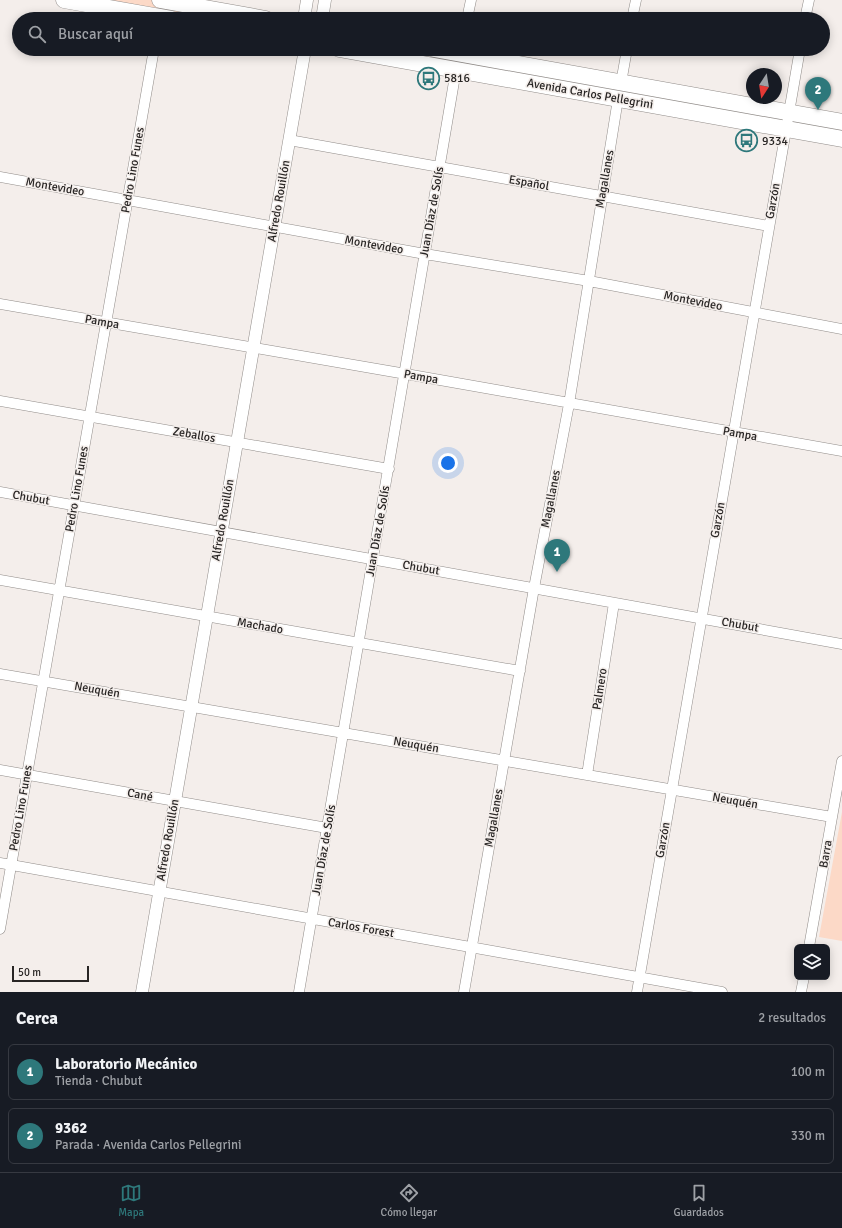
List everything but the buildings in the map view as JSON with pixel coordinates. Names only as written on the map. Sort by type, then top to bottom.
[{"type":"main road","points":[[64,0],[130,12]]},
{"type":"main road","points":[[160,0],[227,12]]},
{"type":"main road","name":"Avenida Carlos Pellegrini","points":[[378,56],[842,139]]},
{"type":"main road","name":"Avenida Carlos Pellegrini","points":[[485,56],[621,83],[842,122]]},
{"type":"street","points":[[305,12],[307,0]]},
{"type":"street","points":[[323,12],[325,0]]},
{"type":"street","points":[[468,12],[471,0]]},
{"type":"street","points":[[633,12],[636,0]]},
{"type":"street","points":[[806,12],[809,0]]},
{"type":"street","name":"Pedro Lino Funes","points":[[0,928],[153,56]]},
{"type":"street","name":"Alfredo Rouillón","points":[[142,992],[304,56]]},
{"type":"street","points":[[621,83],[626,56]]},
{"type":"street","name":"Garzón","points":[[637,992],[799,56]]},
{"type":"street","name":"Juan Díaz de Solís","points":[[300,992],[388,469],[406,374],[456,70]]},
{"type":"street","name":"Magallanes","points":[[464,992],[534,588],[569,404],[618,99]]},
{"type":"street","name":"Español","points":[[289,140],[769,226]]},
{"type":"street","name":"Montevideo","points":[[0,177],[425,254],[589,281],[842,329]]},
{"type":"street","name":"Pampa","points":[[0,304],[842,451]]},
{"type":"street","name":"Zeballos","points":[[0,401],[388,469]]},
{"type":"street","name":"Chubut","points":[[0,492],[842,644]]},
{"type":"street","name":"Machado","points":[[0,580],[520,671]]},
{"type":"street","name":"Palmero","points":[[587,775],[614,603]]},
{"type":"street","name":"Neuquén","points":[[0,674],[832,817]]},
{"type":"street","name":"Barra","points":[[810,944],[842,761]]},
{"type":"street","name":"Cané","points":[[0,770],[328,828]]},
{"type":"street","name":"Carlos Forest","points":[[0,863],[722,992]]},
{"type":"street","points":[[801,992],[803,980]]},
{"type":"shaded area","points":[[64,0],[160,0],[227,12],[132,12]]},
{"type":"shaded area","points":[[842,812],[842,941],[819,937]]},
{"type":"place","name":"5816","points":[[428,78]]},
{"type":"place","name":"9362","points":[[818,110]]},
{"type":"place","name":"9334","points":[[746,141]]},
{"type":"place","name":"Laboratorio Mecánico","points":[[557,572]]}]
